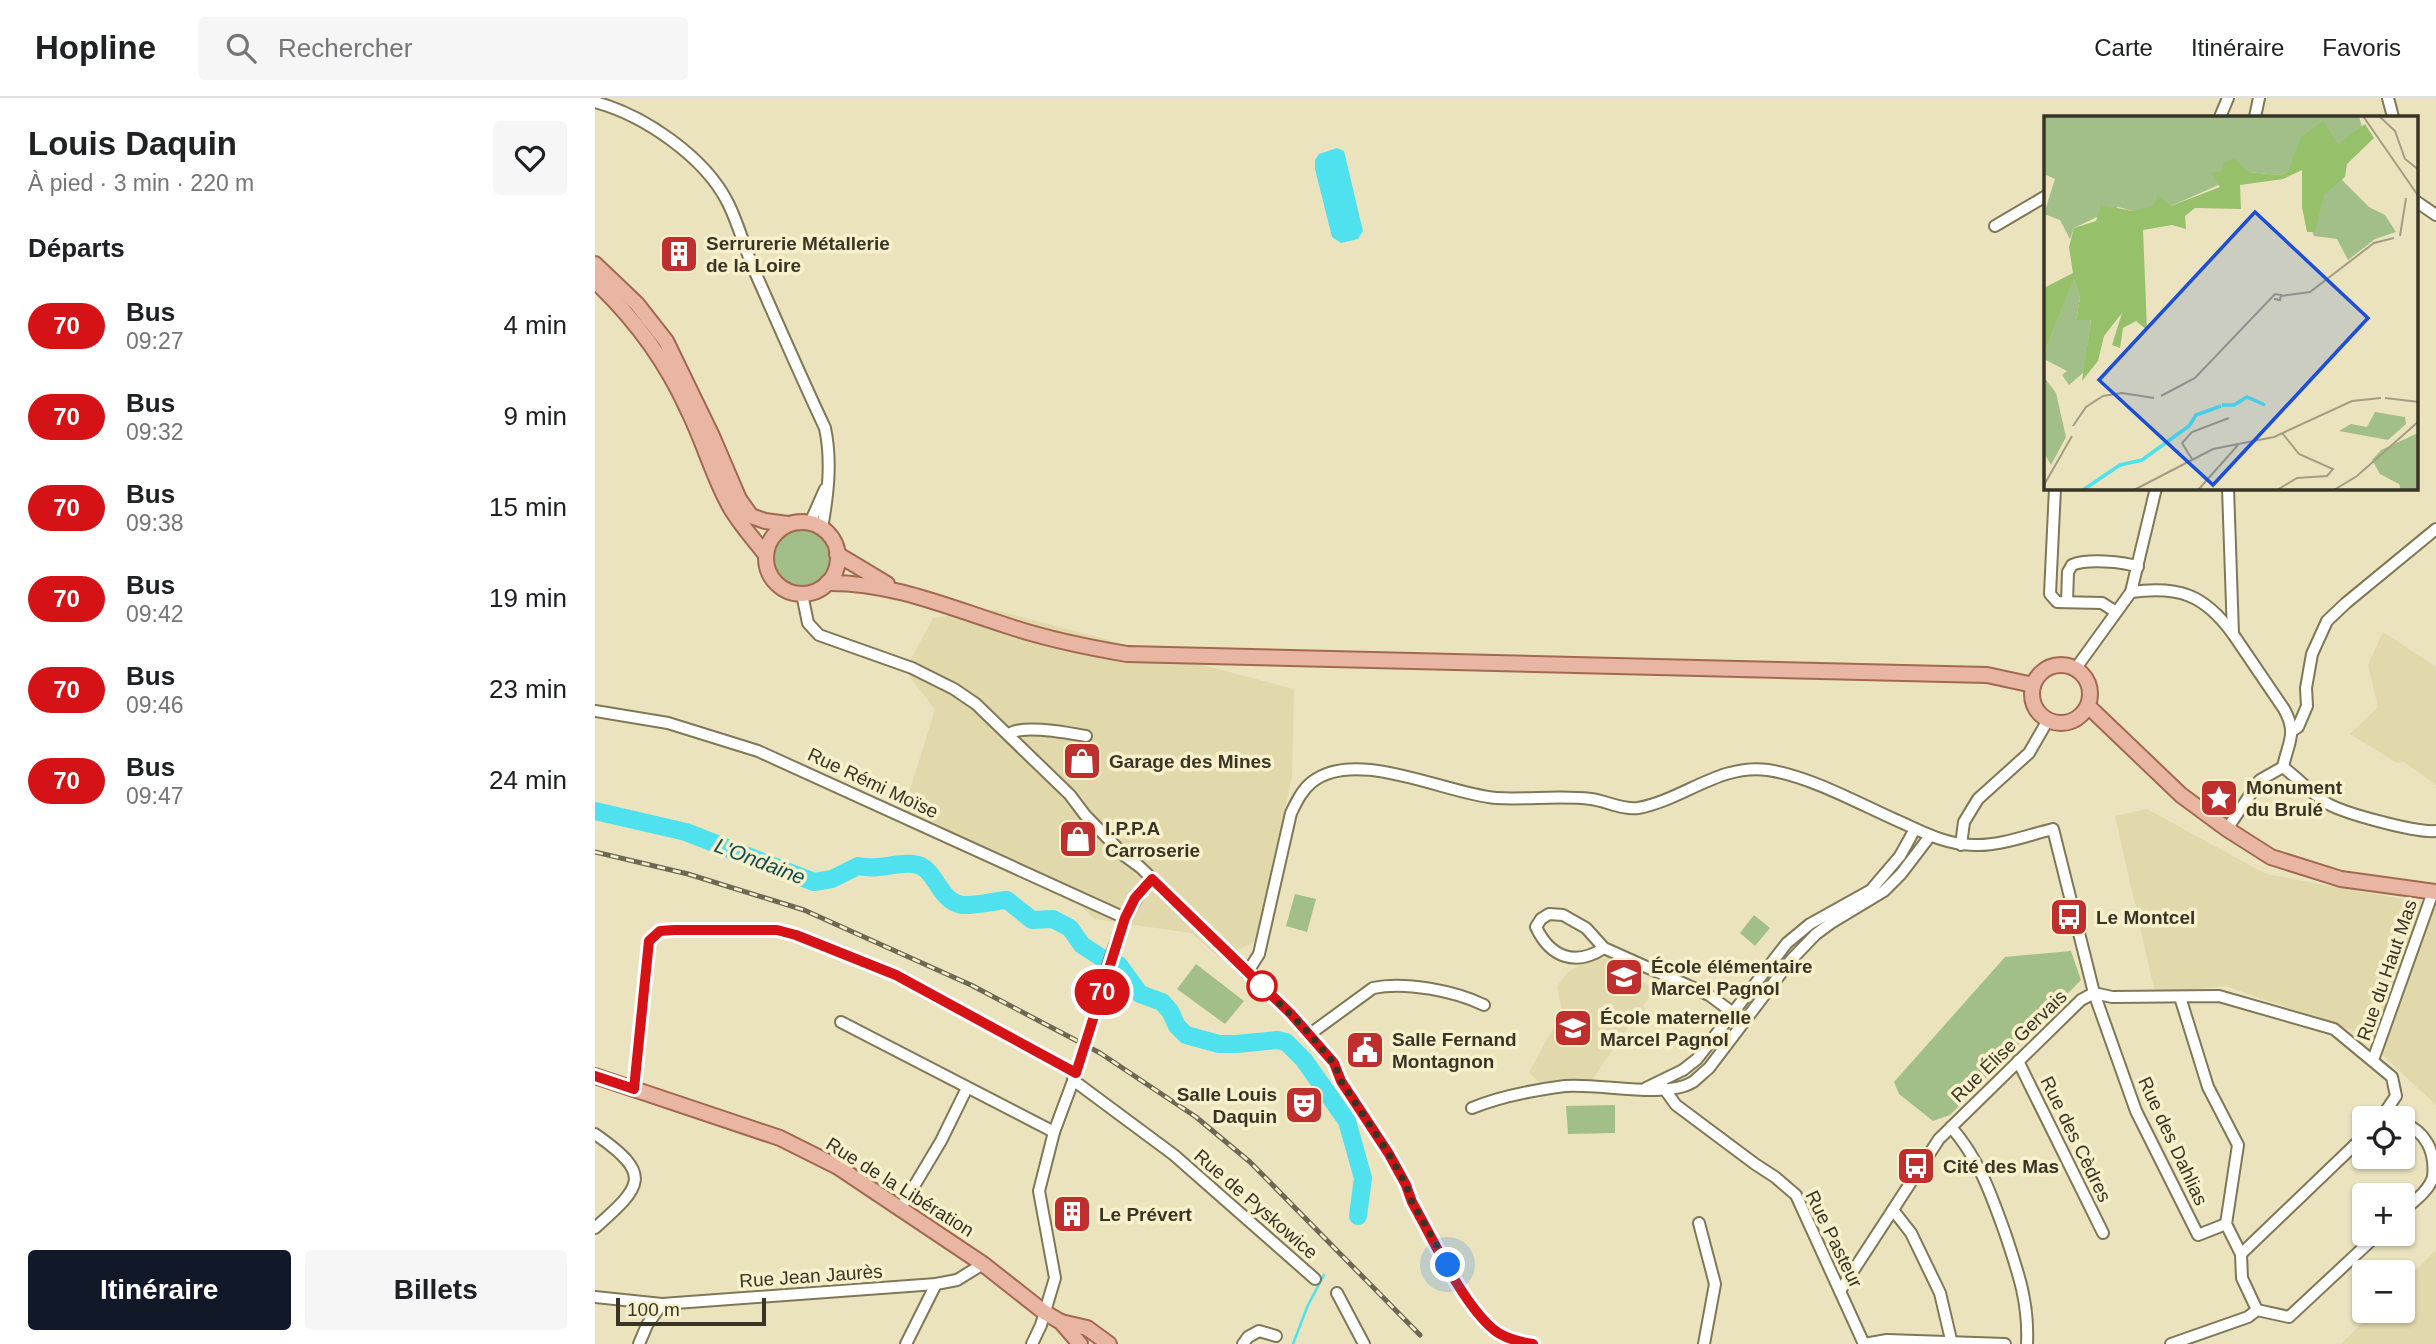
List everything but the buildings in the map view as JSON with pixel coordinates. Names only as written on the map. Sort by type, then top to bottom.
[{"type":"main road","points":[[595,264],[637,304],[666,341],[739,499],[751,516],[765,521],[816,525],[829,535],[837,554],[833,575],[815,591],[802,594],[790,592],[772,577],[767,566],[769,542],[777,531],[788,524]]},
{"type":"main road","points":[[595,281],[624,309],[652,347],[688,408],[729,506],[766,555]]},
{"type":"main road","points":[[837,554],[898,590]]},
{"type":"main road","points":[[827,583],[851,583],[898,590],[1056,641],[1127,653],[1987,675],[2033,685]]},
{"type":"main road","points":[[2063,664],[2076,668],[2088,682],[2091,694],[2088,706],[2080,717],[2067,722],[2048,720],[2034,705],[2033,685],[2040,674],[2050,666],[2063,664]]},
{"type":"main road","points":[[2088,706],[2181,795],[2271,857],[2341,879],[2435,892]]},
{"type":"main road","name":"Rue de la Libération","points":[[595,1077],[781,1138],[838,1167],[983,1264],[1044,1312],[1061,1322],[1080,1344]]},
{"type":"main road","points":[[1061,1322],[1087,1328],[1109,1344]]},
{"type":"street","points":[[2220,116],[2228,98]]},
{"type":"street","points":[[2255,116],[2259,98]]},
{"type":"street","points":[[2388,98],[2393,116]]},
{"type":"street","points":[[595,102],[617,110],[677,144],[694,157],[728,203],[751,263],[825,428],[830,452],[826,505],[816,525]]},
{"type":"street","points":[[1994,226],[2044,197]]},
{"type":"street","points":[[2419,203],[2436,215]]},
{"type":"street","points":[[2055,490],[2050,594],[2053,600],[2102,603],[2116,612]]},
{"type":"street","points":[[2076,668],[2127,601],[2138,567],[2156,490]]},
{"type":"street","points":[[2228,490],[2233,634]]},
{"type":"street","points":[[2292,730],[2298,727],[2307,706],[2306,688],[2312,654],[2327,621],[2436,529]]},
{"type":"street","points":[[2067,602],[2068,572],[2072,565],[2083,562],[2126,563],[2138,567]]},
{"type":"street","points":[[2131,592],[2164,590],[2186,593],[2205,603],[2223,620],[2291,720],[2289,749],[2283,767],[2260,780],[2227,829]]},
{"type":"street","points":[[802,594],[808,623],[819,635],[894,660],[931,676],[976,704],[1070,795],[1117,848],[1310,1034],[1334,1063],[1341,1081],[1389,1154],[1412,1202],[1472,1306],[1495,1331],[1518,1343],[1533,1344]]},
{"type":"street","name":"Rue Rémi Moïse","points":[[595,711],[668,723],[758,751],[1125,918]]},
{"type":"street","points":[[1961,845],[1963,822],[1978,799],[2029,754],[2048,720]]},
{"type":"street","points":[[1009,734],[1017,730],[1048,730],[1086,736]]},
{"type":"street","points":[[2283,767],[2327,804],[2397,826],[2436,831]]},
{"type":"street","points":[[1247,972],[1259,954],[1291,813],[1300,795],[1313,781],[1332,772],[1363,769],[1494,798],[1590,799],[1633,808],[1659,803],[1722,774],[1753,769],[1769,770],[1815,784],[1930,836],[1961,845],[1979,845],[2053,829],[2094,992]]},
{"type":"street","points":[[1663,1086],[1697,1059],[1787,943],[1810,924],[1871,890],[1900,856],[1915,829]]},
{"type":"street","points":[[1472,1108],[1519,1093],[1567,1086],[1644,1089],[1692,1083],[1709,1068],[1791,960],[1816,934],[1884,891],[1901,874],[1930,836]]},
{"type":"street","points":[[1032,1344],[1055,1278],[1039,1191],[1054,1132],[1075,1077],[1125,918],[1135,898],[1152,879]]},
{"type":"street","name":"Rue du Haut Mas","points":[[2374,1060],[2435,892]]},
{"type":"street","points":[[1604,948],[1581,958],[1554,952],[1543,942],[1537,927],[1541,919],[1549,914],[1563,915],[1586,929],[1604,948],[1709,995],[1744,1021]]},
{"type":"street","name":"Rue de Pyskowice","points":[[634,1089],[649,941],[660,931],[674,930],[777,930],[796,935],[896,975],[1075,1077],[1174,1155],[1315,1279]]},
{"type":"street","points":[[1310,1034],[1373,988],[1381,986],[1396,985],[1464,995],[1484,1005]]},
{"type":"street","name":"Rue Élise Gervais","points":[[1840,1291],[1939,1139],[2081,1000],[2094,992],[2112,997],[2219,996],[2334,1029],[2392,1077],[2396,1096],[2389,1106]]},
{"type":"street","name":"Rue des Dahlias","points":[[2094,992],[2136,1111],[2198,1235],[2226,1224]]},
{"type":"street","points":[[2180,997],[2208,1087],[2238,1145],[2226,1224],[2241,1254],[2242,1278],[2257,1310]]},
{"type":"street","points":[[841,1022],[1054,1132]]},
{"type":"street","name":"Rue des Cèdres","points":[[2018,1061],[2103,1233]]},
{"type":"street","name":"Rue Pasteur","points":[[1663,1086],[1676,1105],[1796,1195],[1864,1344]]},
{"type":"street","points":[[901,1208],[941,1141],[967,1088]]},
{"type":"street","points":[[1951,1128],[1967,1146],[1987,1181],[2024,1288],[2028,1321],[2027,1344]]},
{"type":"street","points":[[2415,1128],[2429,1140],[2433,1157],[2433,1177],[2415,1200]]},
{"type":"street","points":[[595,1134],[625,1159],[635,1174],[635,1187],[629,1197],[595,1228]]},
{"type":"street","points":[[2241,1254],[2352,1148]]},
{"type":"street","points":[[1893,1210],[1911,1234],[1940,1293],[1952,1344]]},
{"type":"street","points":[[1699,1223],[1715,1284],[1704,1344]]},
{"type":"street","points":[[2257,1310],[2289,1317],[2365,1246]]},
{"type":"street","name":"Rue Jean Jaurès","points":[[595,1297],[662,1304],[936,1284],[957,1280],[983,1264]]},
{"type":"street","points":[[906,1344],[936,1284]]},
{"type":"street","points":[[1337,1293],[1364,1344]]},
{"type":"street","points":[[639,1344],[647,1325],[662,1304]]},
{"type":"street","points":[[2171,1344],[2248,1317],[2257,1310]]},
{"type":"street","points":[[1243,1344],[1259,1331],[1276,1336]]},
{"type":"street","points":[[1864,1344],[1888,1340],[2005,1344]]},
{"type":"shaded area","points":[[995,610],[1294,689],[1292,777],[1255,942],[1220,958],[1191,933],[1094,919],[1082,907],[900,821],[935,710],[905,670],[933,618]]},
{"type":"shaded area","points":[[2383,632],[2436,667],[2436,785],[2404,762],[2397,763],[2350,734],[2378,707],[2368,665]]},
{"type":"shaded area","points":[[2147,809],[2266,874],[2436,905],[2436,1105],[2359,1033],[2226,986],[2155,993],[2115,816]]},
{"type":"shaded area","points":[[1608,957],[1633,969],[1640,980],[1654,990],[1643,1006],[1646,1009],[1639,1019],[1635,1017],[1592,1080],[1539,1082],[1529,1072],[1557,1022],[1563,1017],[1557,986],[1568,972],[1586,961]]},
{"type":"shaded area","points":[[2436,1250],[2436,1344],[2341,1344],[2362,1323],[2415,1323],[2415,1271]]},
{"type":"green space","points":[[801,526],[823,535],[832,557],[823,579],[801,588],[779,579],[770,557],[779,535]]},
{"type":"green space","points":[[1295,894],[1316,899],[1307,932],[1286,926]]},
{"type":"green space","points":[[1754,915],[1770,928],[1755,946],[1740,933]]},
{"type":"green space","points":[[2071,951],[2081,980],[1950,1115],[1933,1121],[1899,1094],[1894,1082],[2005,957]]},
{"type":"green space","points":[[1196,964],[1244,1001],[1225,1024],[1177,989]]},
{"type":"green space","points":[[1615,1105],[1615,1133],[1568,1134],[1566,1106]]},
{"type":"water","points":[[1337,148],[1344,151],[1363,231],[1358,239],[1341,243],[1332,237],[1315,169],[1315,160],[1319,154]]},
{"type":"waterway","name":"L'Ondaine","points":[[595,811],[686,832],[814,882],[832,879],[858,866],[921,866],[954,902],[967,905],[1007,900],[1032,920],[1053,919],[1070,928],[1082,945],[1105,960]]},
{"type":"waterway","points":[[1119,965],[1140,994],[1162,1002],[1186,1035],[1219,1044],[1277,1040],[1286,1042],[1304,1060],[1347,1121],[1363,1178],[1358,1216]]},
{"type":"waterway","points":[[1293,1344],[1308,1305],[1324,1275]]},
{"type":"railway","points":[[595,852],[688,874],[804,910],[971,985],[1100,1053],[1196,1117],[1250,1162],[1420,1335]]},
{"type":"bus line","name":"70","points":[[595,1076],[634,1089],[649,941],[660,931],[674,930],[777,930],[796,935],[896,975],[1076,1073],[1125,918],[1135,898],[1152,879],[1267,990],[1334,1063],[1341,1081],[1389,1154],[1412,1202],[1472,1306],[1495,1331],[1533,1344]]},
{"type":"place","name":"Serrurerie Métallerie de la Loire","points":[[679,254]]},
{"type":"place","name":"Garage des Mines","points":[[1082,761]]},
{"type":"place","name":"Monument du Brulé","points":[[2219,798]]},
{"type":"place","name":"I.P.P.A Carroserie","points":[[1078,839]]},
{"type":"place","name":"Le Montcel","points":[[2069,917]]},
{"type":"place","name":"École élémentaire Marcel Pagnol","points":[[1624,977]]},
{"type":"place","name":"École maternelle Marcel Pagnol","points":[[1573,1028]]},
{"type":"place","name":"Salle Fernand Montagnon","points":[[1365,1050]]},
{"type":"place","name":"Salle Louis Daquin","points":[[1304,1105]]},
{"type":"place","name":"Cité des Mas","points":[[1916,1166]]},
{"type":"place","name":"Le Prévert","points":[[1072,1214]]},
{"type":"route","points":[[1262,986],[1308,1032],[1334,1063],[1341,1081],[1389,1154],[1412,1202],[1448,1265]]}]
